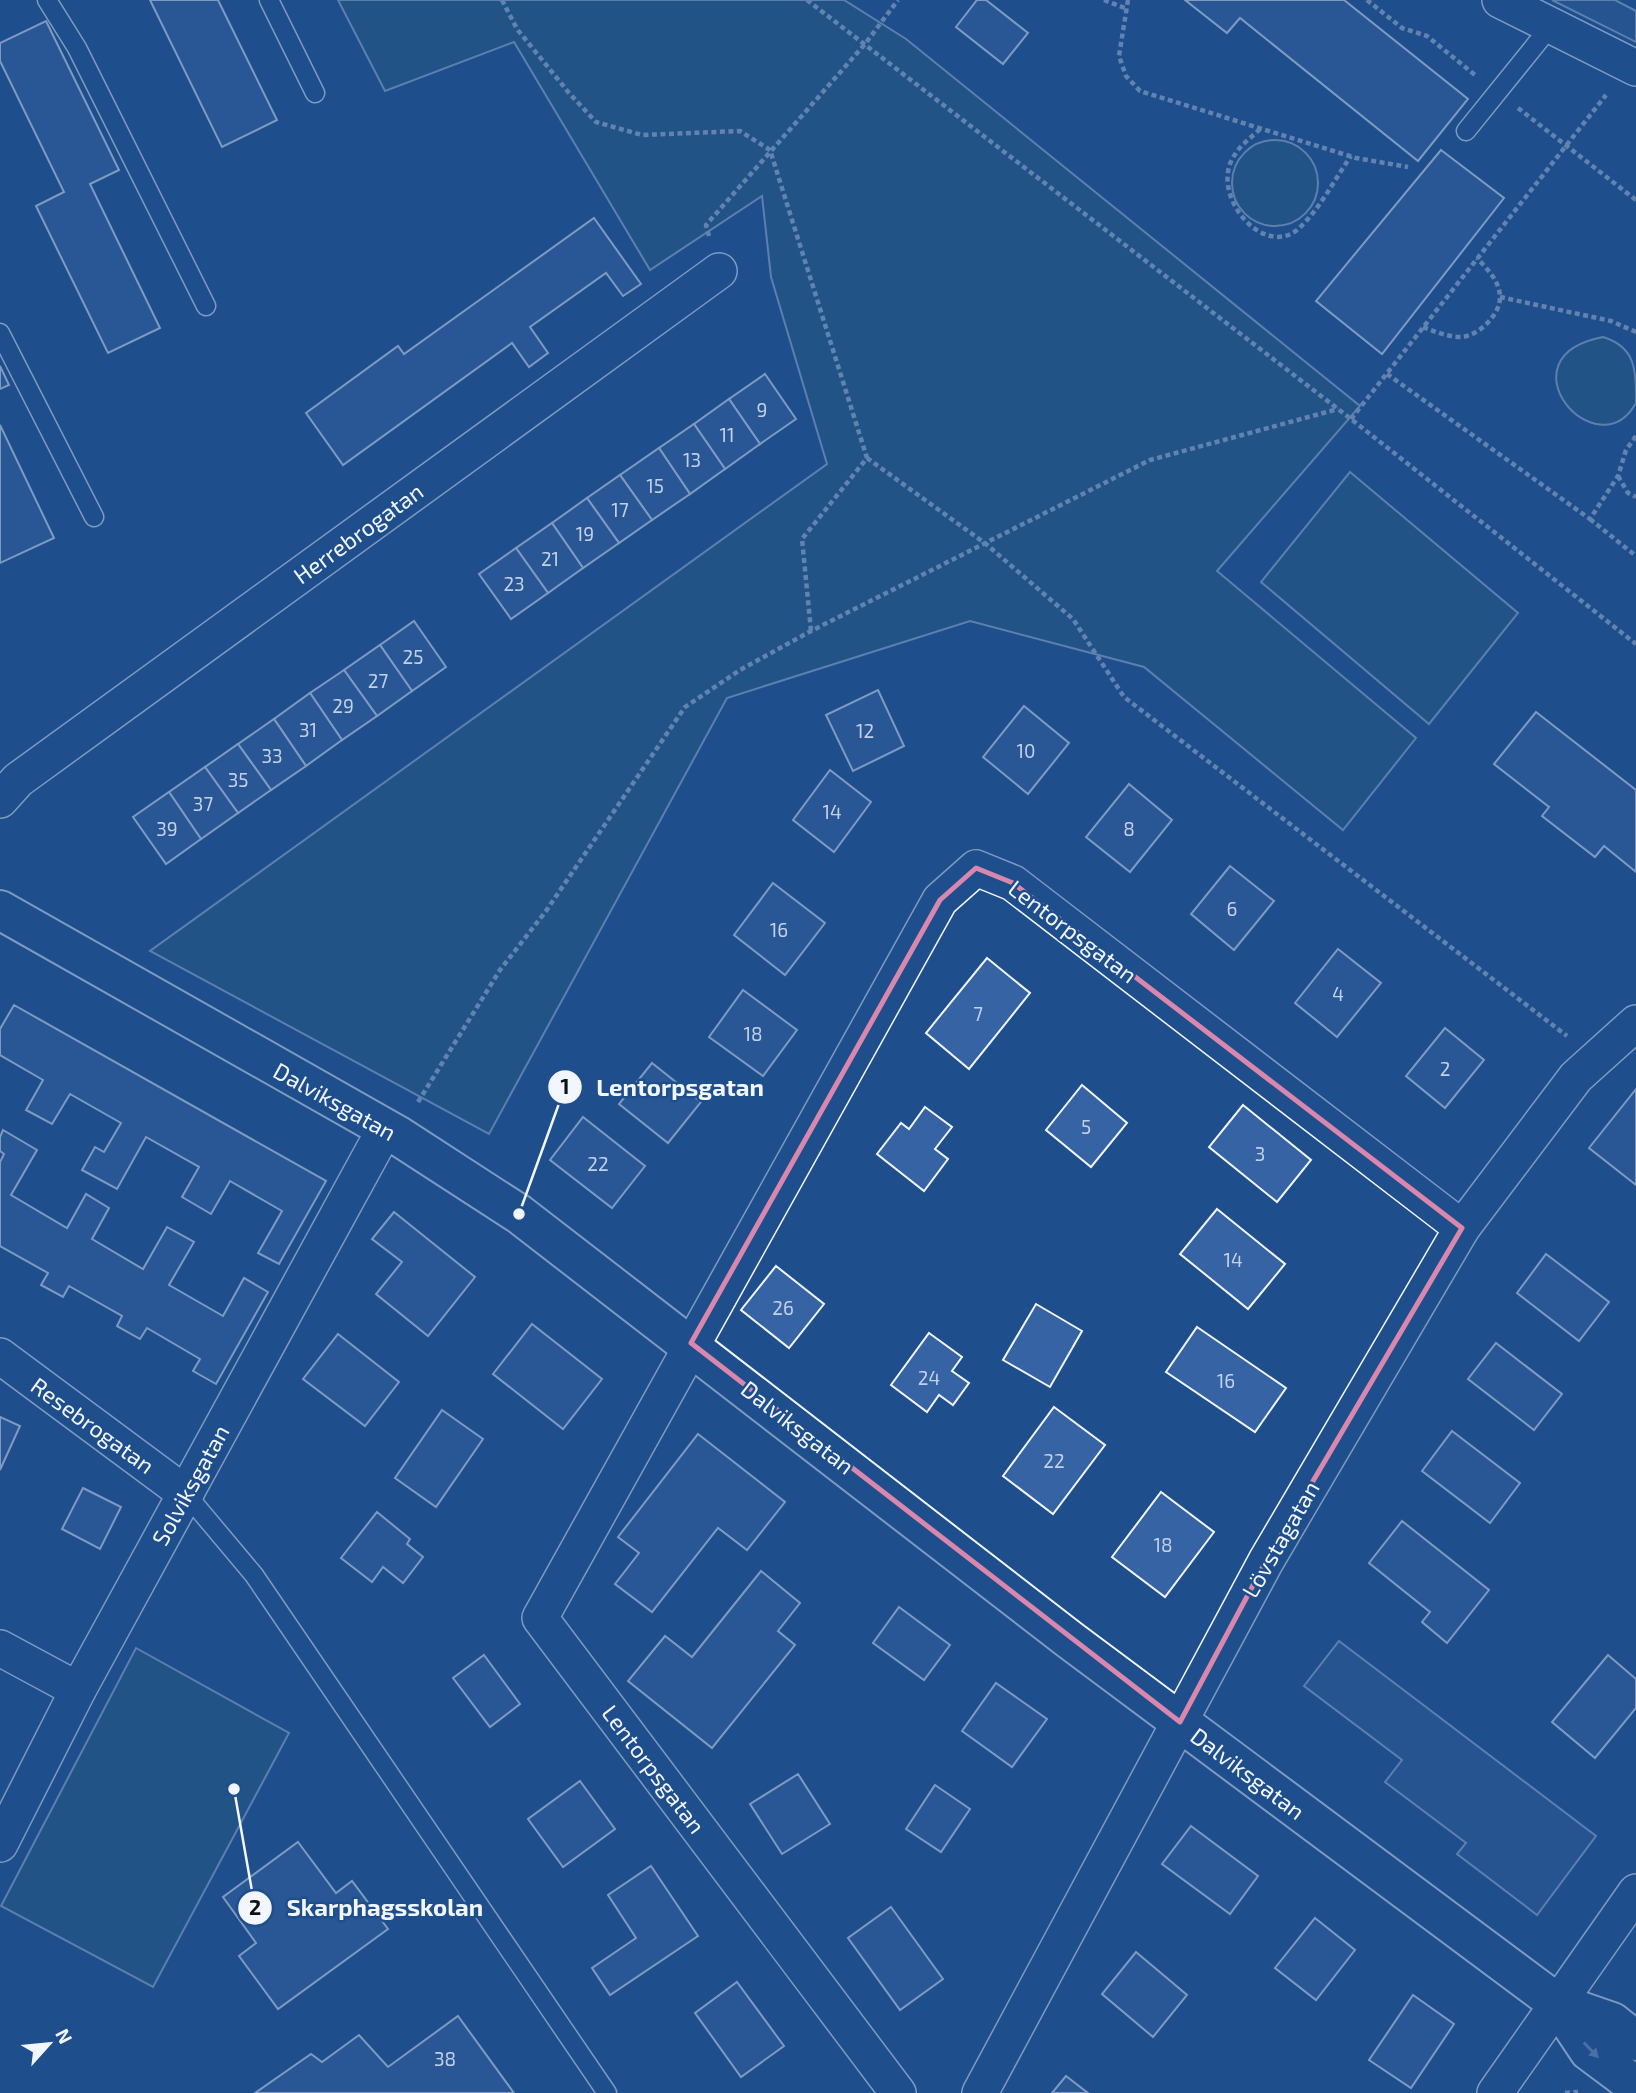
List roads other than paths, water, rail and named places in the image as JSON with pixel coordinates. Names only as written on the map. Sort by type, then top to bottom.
[{"type":"street","points":[[1500,0],[1633,66]]},
{"type":"street","name":"Herrebrogatan","points":[[0,800],[18,780],[719,271]]},
{"type":"street","name":"Lentorpsgatan","points":[[898,2093],[540,1618],[940,900],[976,868],[1013,883],[1462,1228]]},
{"type":"street","name":"Dalviksgatan","points":[[0,910],[391,1132],[519,1214],[691,1343],[1180,1722],[1557,2003],[1612,2022],[1636,2040]]},
{"type":"street","name":"Lövstagatan","points":[[980,2093],[1266,1561],[1462,1228],[1576,1077],[1636,1023]]},
{"type":"street","name":"Solviksgatan","points":[[0,1844],[78,1690],[391,1132]]},
{"type":"street","name":"Resebrogatan","points":[[0,1356],[186,1494]]},
{"type":"street","points":[[0,1648],[78,1690]]},
{"type":"street","points":[[1495,2093],[1636,1892]]},
{"type":"street","name":"Dalviksgatan","points":[[1557,2003],[1589,2051],[1636,2086]]},
{"type":"lane","points":[[47,0],[77,48],[206,306]]},
{"type":"lane","points":[[269,0],[315,93]]},
{"type":"lane","points":[[1466,131],[1550,27]]},
{"type":"lane","points":[[0,333],[94,517]]},
{"type":"lane","points":[[186,1494],[254,1574],[607,2093]]},
{"type":"place","name":"Lentorpsgatan","points":[[519,1214]]},
{"type":"place","name":"Skarphagsskolan","points":[[234,1789]]}]
